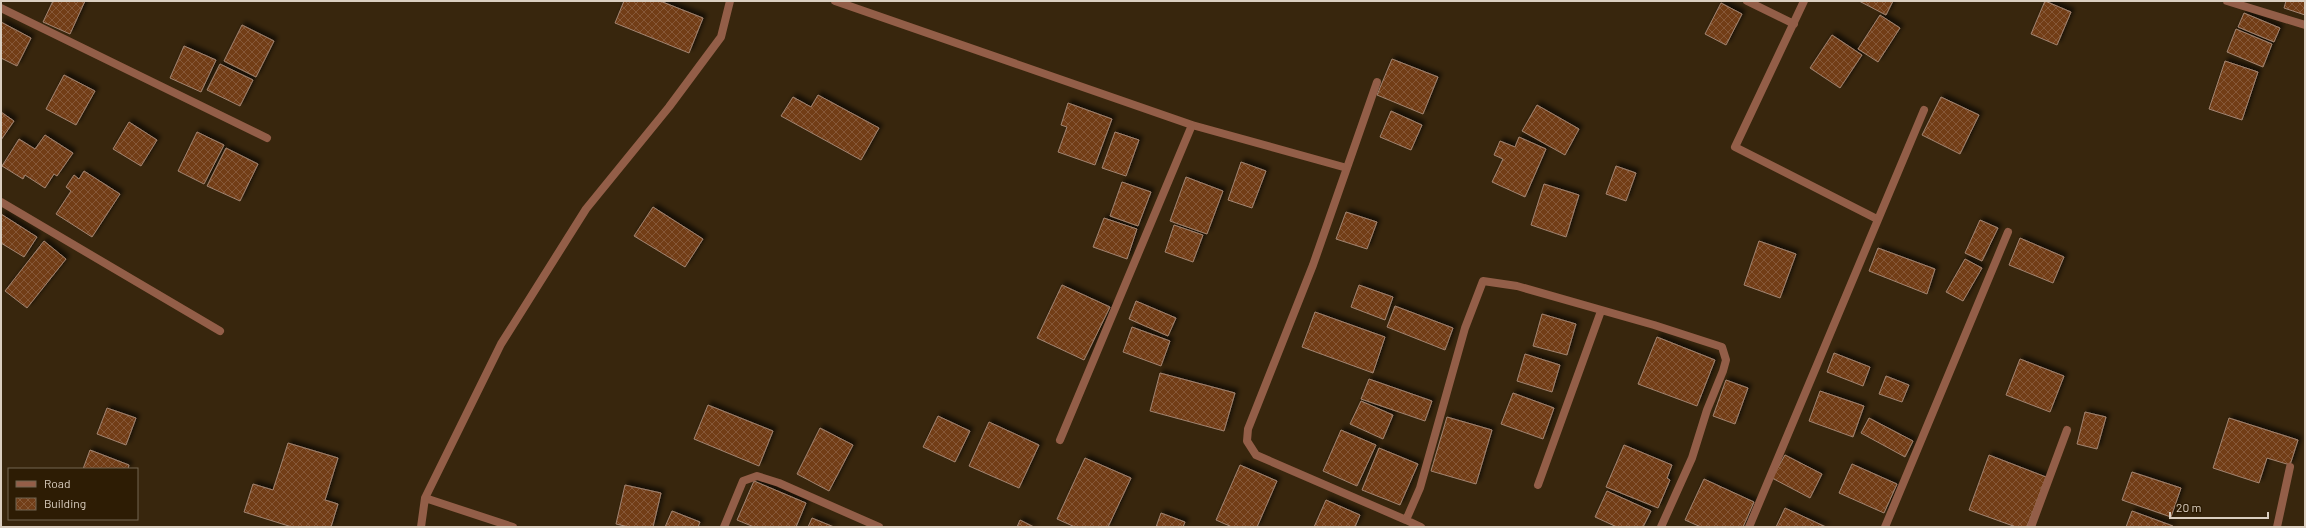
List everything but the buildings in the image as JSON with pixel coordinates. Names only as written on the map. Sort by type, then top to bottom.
[{"type":"street","points":[[421,527],[425,498],[501,344],[586,209],[669,107],[721,37],[730,1]]},
{"type":"street","points":[[835,1],[1192,125],[1348,168]]},
{"type":"street","points":[[1747,1],[1794,24]]},
{"type":"street","points":[[1804,1],[1735,147],[1877,219]]},
{"type":"street","points":[[2227,1],[2305,25]]},
{"type":"street","points":[[1,8],[267,138]]},
{"type":"street","points":[[1377,82],[1313,265],[1248,429],[1247,441],[1256,456],[1421,527]]},
{"type":"street","points":[[1748,527],[1924,110]]},
{"type":"street","points":[[1060,440],[1192,125]]},
{"type":"street","points":[[1,202],[220,331]]},
{"type":"street","points":[[1885,527],[2008,232]]},
{"type":"street","points":[[1406,520],[1420,488],[1465,328],[1483,281],[1517,286],[1654,325],[1722,347],[1726,360],[1707,410],[1692,458],[1661,527]]},
{"type":"street","points":[[1538,485],[1601,311]]},
{"type":"street","points":[[2031,527],[2066,430]]},
{"type":"street","points":[[2277,527],[2290,467]]},
{"type":"street","points":[[724,527],[743,481],[757,476],[779,483],[879,527]]},
{"type":"street","points":[[425,498],[513,527]]}]
